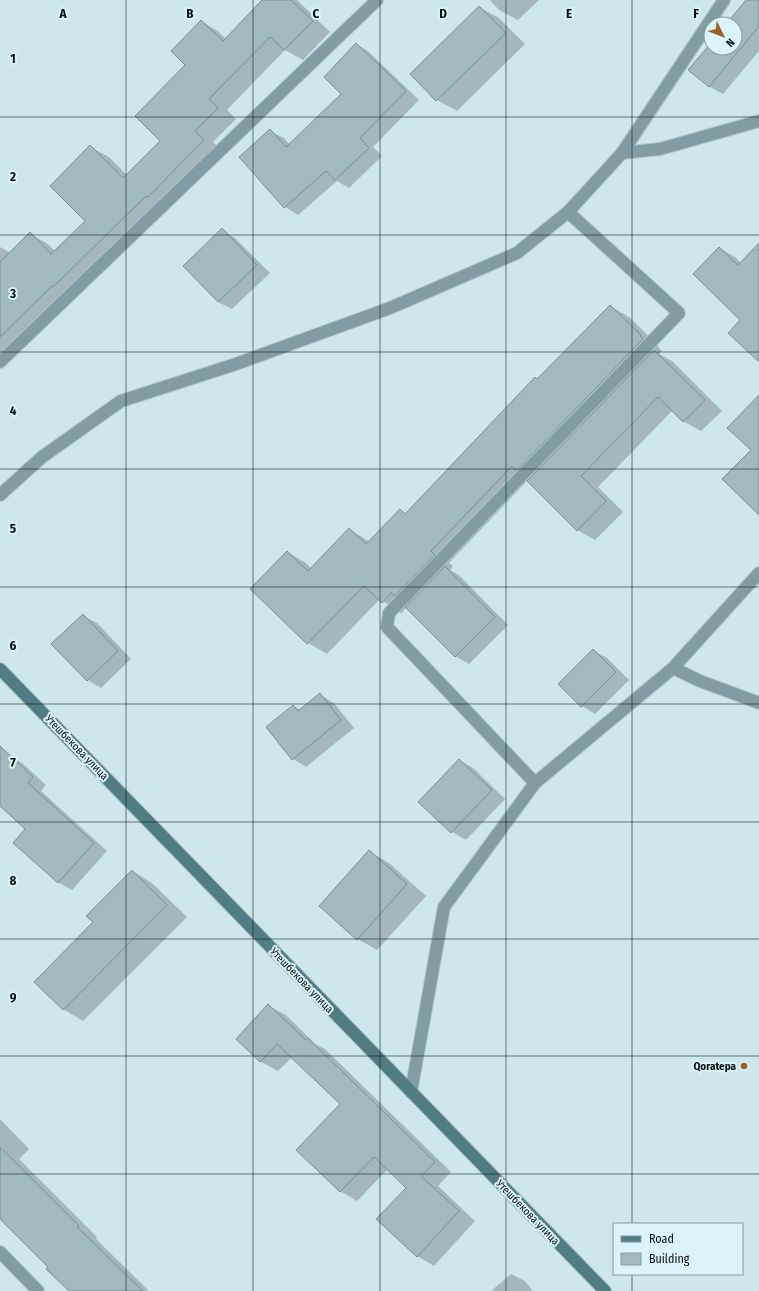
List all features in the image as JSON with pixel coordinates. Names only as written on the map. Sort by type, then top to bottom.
[{"type":"main road","name":"Утешбекова улица","points":[[0,669],[605,1291]]},
{"type":"street","points":[[0,362],[377,0]]},
{"type":"street","points":[[0,495],[42,457],[121,400],[236,364],[390,308],[517,253],[568,212],[622,153],[724,0]]},
{"type":"street","points":[[622,153],[660,149],[759,121]]},
{"type":"street","points":[[535,783],[387,627],[389,612],[679,313],[568,212]]},
{"type":"street","points":[[411,1092],[444,907],[535,783],[673,668],[759,573]]},
{"type":"street","points":[[673,668],[700,681],[759,703]]},
{"type":"street","points":[[0,1252],[38,1291]]},
{"type":"building","points":[[262,0],[291,0],[313,21],[284,50],[270,37],[209,99],[218,108],[195,131],[204,140],[148,197],[146,196],[0,337],[0,262],[30,232],[51,254],[85,221],[50,186],[90,145],[123,178],[160,141],[135,116],[185,65],[171,51],[201,20],[223,41]]},
{"type":"building","points":[[746,0],[759,0],[759,26],[743,46],[743,16],[733,16]]},
{"type":"building","points":[[479,6],[506,33],[436,101],[410,74]]},
{"type":"building","points":[[356,43],[406,91],[360,138],[369,148],[335,180],[326,171],[284,208],[239,157],[270,129],[286,147],[341,94],[324,77]]},
{"type":"building","points":[[703,52],[703,56],[734,56],[709,87],[688,70]]},
{"type":"building","points":[[222,228],[257,265],[218,302],[183,266]]},
{"type":"building","points":[[759,243],[759,362],[728,333],[740,320],[693,274],[719,247],[738,265]]},
{"type":"building","points":[[610,305],[641,335],[640,336],[643,339],[516,471],[512,466],[431,551],[435,555],[395,596],[391,593],[382,603],[364,586],[307,644],[250,589],[287,551],[308,571],[349,528],[366,544],[400,509],[405,514],[535,377],[537,379]]},
{"type":"building","points":[[654,350],[705,400],[683,422],[658,397],[581,476],[606,501],[577,531],[527,481]]},
{"type":"building","points":[[759,395],[759,515],[722,479],[751,450],[727,428]]},
{"type":"building","points":[[445,566],[495,617],[455,657],[405,607]]},
{"type":"building","points":[[83,614],[118,651],[87,681],[51,644]]},
{"type":"building","points":[[593,649],[616,672],[581,707],[558,684]]},
{"type":"building","points":[[320,693],[341,720],[292,760],[266,727],[293,705],[298,711]]},
{"type":"building","points":[[0,746],[33,777],[28,783],[94,843],[58,883],[13,843],[25,829],[0,806]]},
{"type":"building","points":[[459,759],[492,790],[451,833],[418,802]]},
{"type":"building","points":[[369,850],[407,884],[357,940],[319,906]]},
{"type":"building","points":[[132,870],[167,905],[63,1010],[34,982],[93,922],[86,916]]},
{"type":"building","points":[[268,1004],[306,1040],[308,1038],[435,1162],[421,1176],[459,1211],[417,1257],[376,1219],[406,1188],[374,1157],[340,1192],[296,1150],[340,1104],[277,1044],[260,1062],[236,1039]]},
{"type":"building","points":[[0,1147],[79,1226],[77,1227],[143,1291],[69,1291],[46,1269],[48,1267],[0,1219]]},
{"type":"place","name":"Qoratepa","points":[[744,1066]]}]
